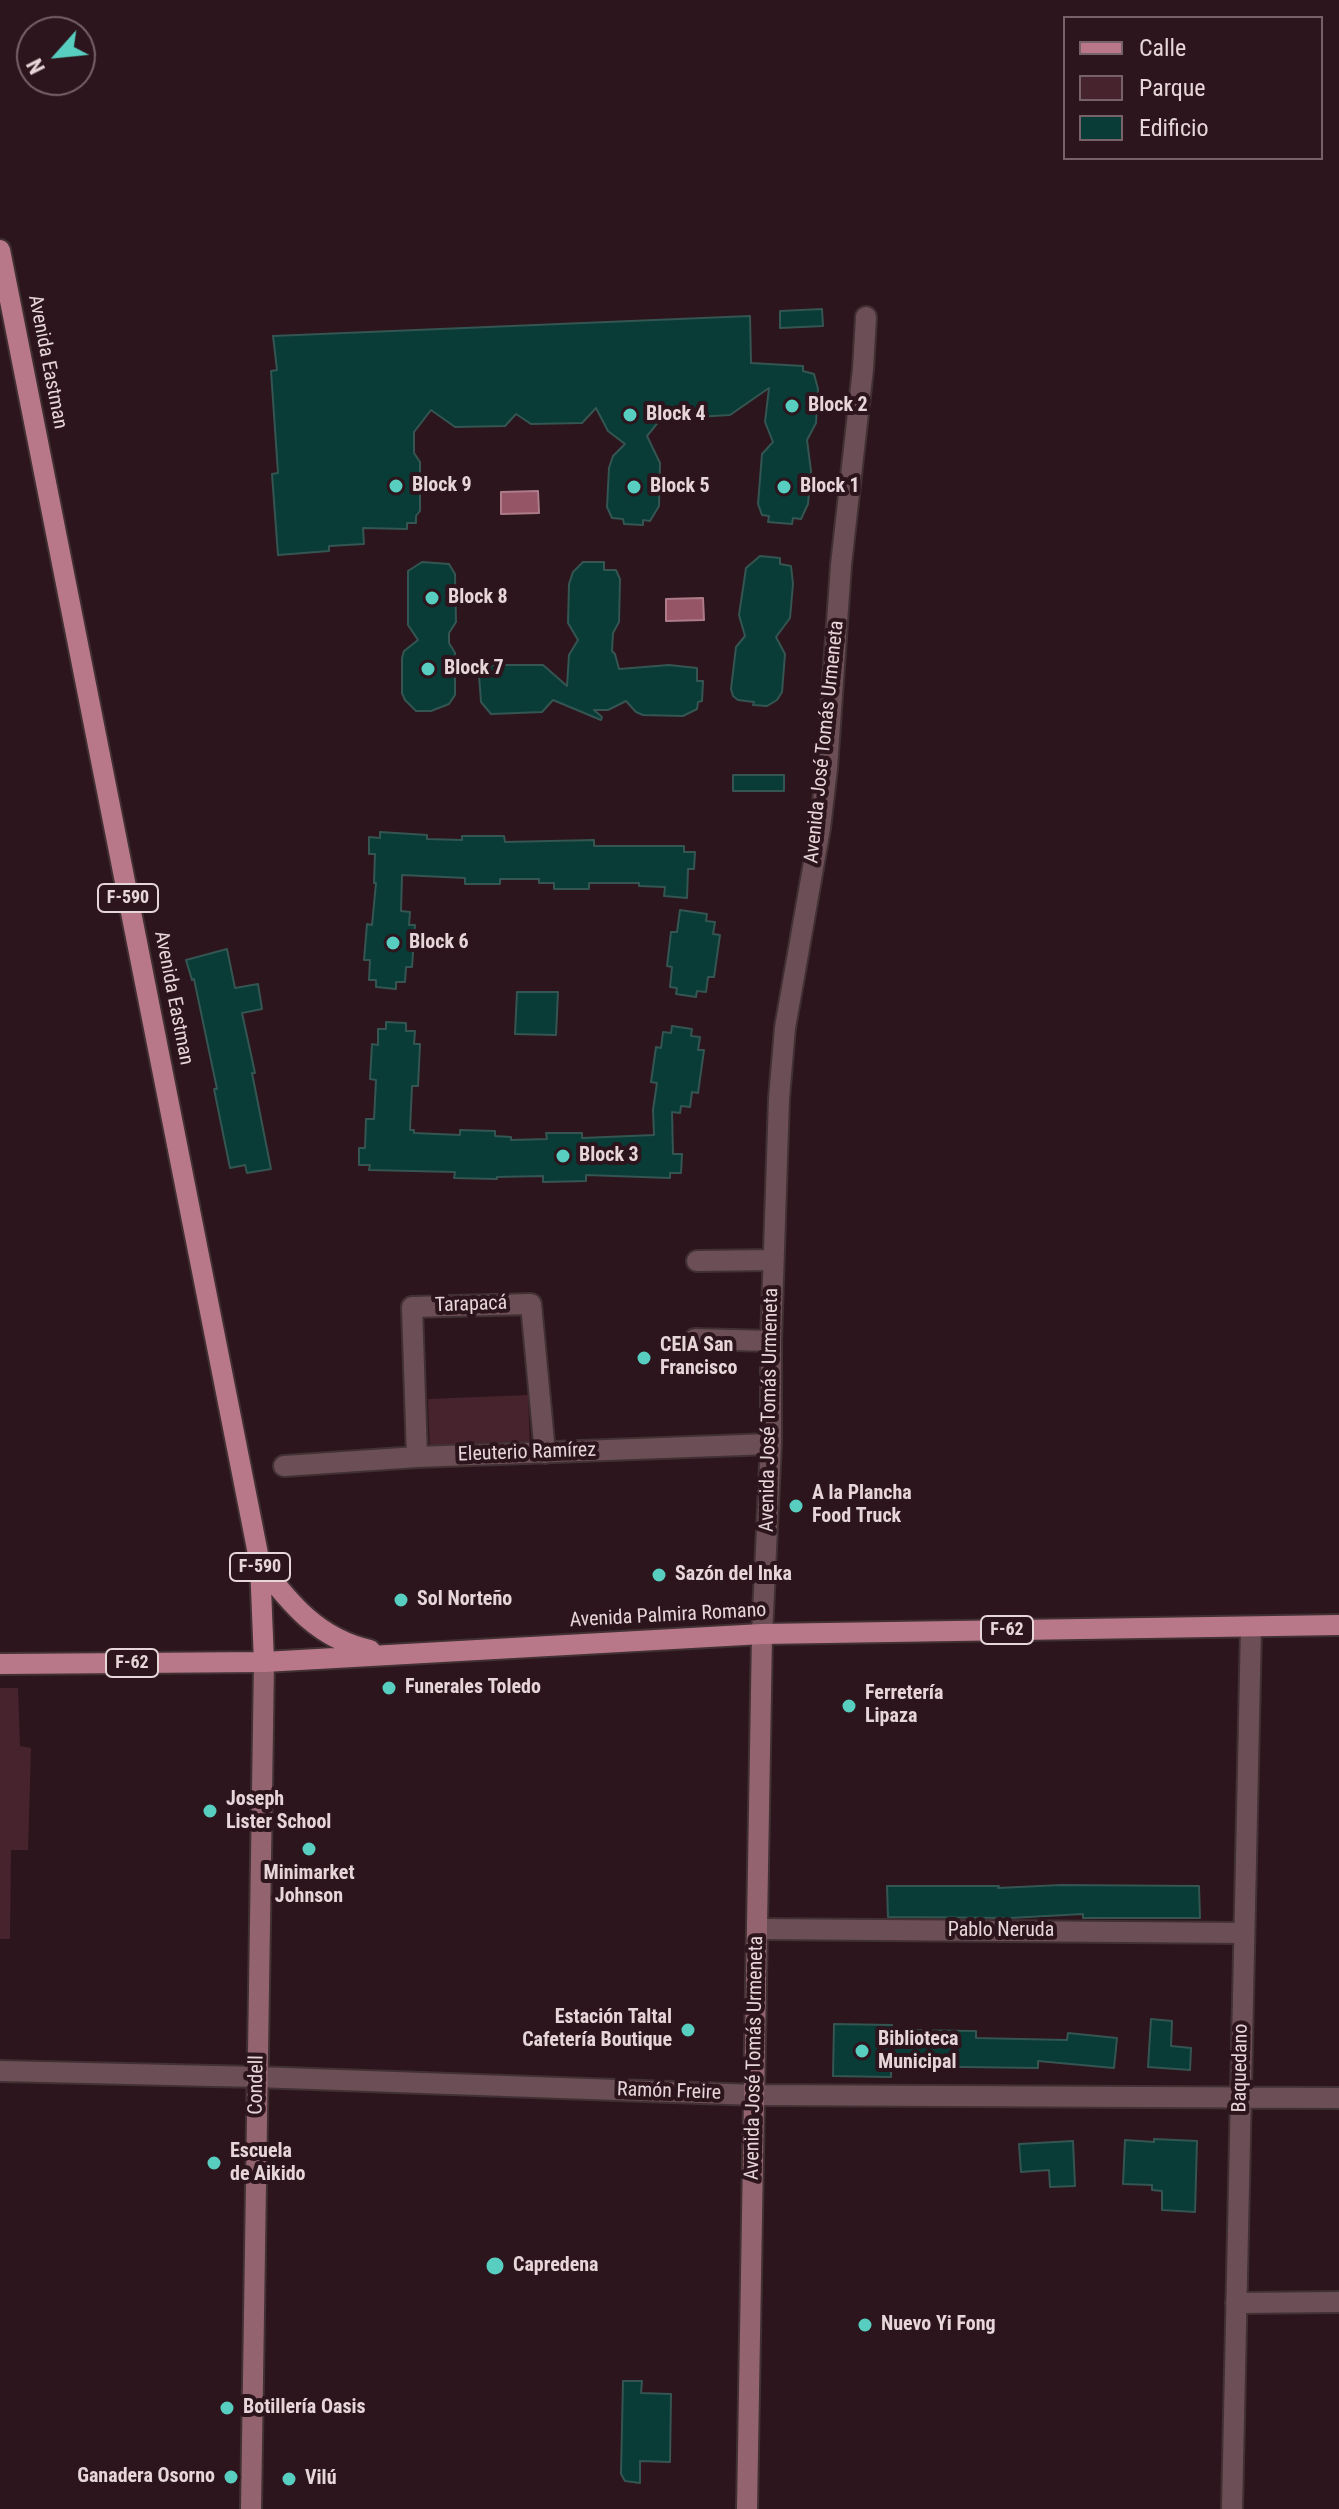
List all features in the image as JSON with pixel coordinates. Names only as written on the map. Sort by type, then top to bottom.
[{"type":"main road","name":"Avenida Eastman","points":[[0,250],[260,1564],[264,1662]]},
{"type":"main road","points":[[260,1564],[289,1602],[320,1629],[357,1647],[397,1654]]},
{"type":"main road","name":"Avenida Palmira Romano","points":[[0,1664],[264,1662],[762,1634],[1339,1625]]},
{"type":"street","name":"Avenida José Tomás Urmeneta","points":[[747,2509],[762,1634],[771,1444],[779,1098],[785,1028],[818,839],[827,768],[841,565],[866,317]]},
{"type":"street","points":[[697,1261],[773,1260]]},
{"type":"street","name":"Tarapacá","points":[[417,1457],[412,1307],[531,1304],[545,1453]]},
{"type":"street","points":[[695,1339],[771,1341]]},
{"type":"street","name":"Eleuterio Ramírez","points":[[284,1466],[417,1457],[771,1444]]},
{"type":"street","name":"Baquedano","points":[[1232,2509],[1251,1627]]},
{"type":"street","name":"Condell","points":[[251,2509],[264,1662]]},
{"type":"street","name":"Pablo Neruda","points":[[757,1929],[1244,1933]]},
{"type":"street","name":"Ramón Freire","points":[[0,2071],[755,2095],[1339,2098]]},
{"type":"street","points":[[1236,2303],[1339,2302]]},
{"type":"green space","points":[[528,1395],[530,1448],[430,1452],[428,1399]]},
{"type":"green space","points":[[0,1688],[18,1688],[20,1746],[31,1748],[28,1850],[11,1850],[10,1939],[0,1939]]},
{"type":"shaded area","points":[[538,491],[539,513],[501,514],[501,492]]},
{"type":"shaded area","points":[[703,598],[704,620],[666,621],[666,599]]},
{"type":"building","points":[[822,309],[823,326],[780,328],[780,311]]},
{"type":"building","points":[[750,316],[751,363],[803,366],[803,371],[814,374],[818,389],[816,423],[807,440],[811,471],[808,504],[801,519],[793,518],[792,524],[768,522],[769,516],[762,515],[758,504],[762,454],[773,442],[765,422],[769,388],[730,415],[679,418],[668,410],[647,436],[660,463],[659,506],[650,521],[643,520],[643,525],[624,524],[623,519],[612,518],[607,507],[609,468],[613,456],[625,444],[608,431],[596,408],[582,423],[531,424],[516,414],[505,426],[455,427],[431,410],[414,432],[414,453],[420,462],[420,511],[416,523],[407,523],[407,529],[363,528],[364,544],[329,546],[329,551],[278,555],[272,474],[278,473],[271,371],[277,370],[273,336]]},
{"type":"building","points":[[760,556],[780,558],[780,564],[791,566],[793,584],[790,618],[776,637],[785,654],[782,692],[777,700],[767,706],[738,700],[731,689],[736,647],[745,636],[739,615],[746,568]]},
{"type":"building","points":[[422,562],[449,564],[455,574],[456,622],[449,633],[449,643],[455,653],[455,695],[449,704],[431,711],[416,711],[402,693],[404,651],[418,640],[408,625],[408,571]]},
{"type":"building","points":[[583,562],[604,562],[604,570],[616,570],[620,579],[619,622],[613,633],[612,651],[619,669],[669,665],[697,668],[697,681],[703,681],[702,701],[698,702],[697,709],[683,716],[643,715],[626,701],[608,710],[594,710],[602,717],[601,720],[553,700],[542,712],[491,714],[481,702],[479,675],[492,665],[543,665],[567,686],[569,655],[578,640],[568,623],[569,584],[573,572]]},
{"type":"building","points":[[733,775],[784,775],[784,791],[733,791]]},
{"type":"building","points":[[380,832],[427,835],[427,839],[504,836],[505,842],[594,840],[594,846],[684,846],[684,852],[695,852],[694,869],[688,869],[687,898],[664,896],[665,887],[639,886],[639,883],[589,883],[589,889],[554,889],[554,883],[539,883],[539,879],[500,879],[500,884],[465,884],[465,878],[402,875],[401,911],[410,912],[409,925],[415,925],[412,967],[406,967],[405,982],[396,982],[396,989],[376,987],[376,980],[369,980],[370,960],[364,960],[367,924],[372,925],[376,883],[375,854],[369,854],[369,837],[380,838]]},
{"type":"building","points":[[680,910],[707,914],[706,921],[715,922],[713,934],[720,935],[714,977],[708,977],[706,992],[697,991],[696,997],[676,994],[677,988],[670,987],[672,967],[667,966],[671,932],[677,932]]},
{"type":"building","points":[[227,949],[235,988],[258,984],[262,1009],[242,1013],[271,1169],[247,1173],[245,1165],[230,1168],[194,979],[186,960]]},
{"type":"building","points":[[517,992],[558,992],[556,1035],[515,1034]]},
{"type":"building","points":[[386,1022],[406,1023],[406,1031],[415,1031],[414,1044],[420,1044],[418,1086],[412,1086],[410,1130],[414,1133],[460,1135],[460,1130],[495,1131],[495,1136],[511,1137],[511,1140],[547,1139],[546,1133],[582,1133],[582,1138],[654,1135],[653,1110],[657,1083],[651,1082],[656,1047],[661,1048],[663,1032],[671,1033],[672,1026],[692,1029],[691,1036],[700,1037],[698,1050],[704,1050],[698,1093],[692,1092],[690,1107],[681,1106],[680,1113],[672,1112],[673,1154],[682,1154],[681,1173],[670,1173],[670,1178],[586,1175],[586,1181],[543,1182],[543,1176],[454,1178],[455,1172],[369,1170],[370,1165],[359,1165],[359,1148],[365,1148],[366,1119],[374,1119],[376,1080],[370,1079],[372,1044],[378,1045],[378,1029],[386,1029]]},
{"type":"building","points":[[887,1886],[998,1888],[1199,1886],[1200,1918],[1083,1918],[1083,1914],[1010,1918],[888,1917]]},
{"type":"building","points":[[1151,2019],[1172,2021],[1171,2046],[1191,2048],[1190,2070],[1148,2067]]},
{"type":"building","points":[[834,2024],[892,2025],[892,2030],[976,2031],[976,2038],[1067,2040],[1068,2033],[1117,2038],[1114,2068],[1038,2061],[1038,2068],[891,2066],[891,2077],[833,2076]]},
{"type":"building","points":[[1154,2139],[1197,2141],[1195,2212],[1162,2210],[1162,2191],[1152,2190],[1152,2185],[1123,2184],[1125,2140],[1154,2142]]},
{"type":"building","points":[[1073,2141],[1075,2186],[1050,2187],[1049,2170],[1021,2172],[1019,2144]]},
{"type":"building","points":[[623,2381],[642,2381],[641,2393],[671,2394],[670,2462],[640,2461],[640,2483],[625,2481],[621,2474]]},
{"type":"place","name":"Block 2","points":[[792,406]]},
{"type":"place","name":"Block 4","points":[[630,415]]},
{"type":"place","name":"Block 9","points":[[396,486]]},
{"type":"place","name":"Block 5","points":[[634,487]]},
{"type":"place","name":"Block 1","points":[[784,487]]},
{"type":"place","name":"Block 8","points":[[432,598]]},
{"type":"place","name":"Block 7","points":[[428,669]]},
{"type":"place","name":"Block 6","points":[[393,943]]},
{"type":"place","name":"Block 3","points":[[563,1156]]},
{"type":"place","name":"CEIA San Francisco","points":[[644,1358]]},
{"type":"place","name":"A la Plancha Food Truck","points":[[796,1506]]},
{"type":"place","name":"Sazón del Inka","points":[[659,1575]]},
{"type":"place","name":"Sol Norteño","points":[[401,1600]]},
{"type":"place","name":"Funerales Toledo","points":[[389,1688]]},
{"type":"place","name":"Ferretería Lipaza","points":[[849,1706]]},
{"type":"place","name":"Joseph Lister School","points":[[210,1811]]},
{"type":"place","name":"Minimarket Johnson","points":[[309,1849]]},
{"type":"place","name":"Estación Taltal Cafetería Boutique","points":[[688,2030]]},
{"type":"place","name":"Biblioteca Municipal","points":[[862,2051]]},
{"type":"place","name":"Escuela de Aikido","points":[[214,2163]]},
{"type":"place","name":"Capredena","points":[[495,2266]]},
{"type":"place","name":"Nuevo Yi Fong","points":[[865,2325]]},
{"type":"place","name":"Botillería Oasis","points":[[227,2408]]},
{"type":"place","name":"Ganadera Osorno","points":[[231,2477]]},
{"type":"place","name":"Vilú","points":[[289,2479]]}]
